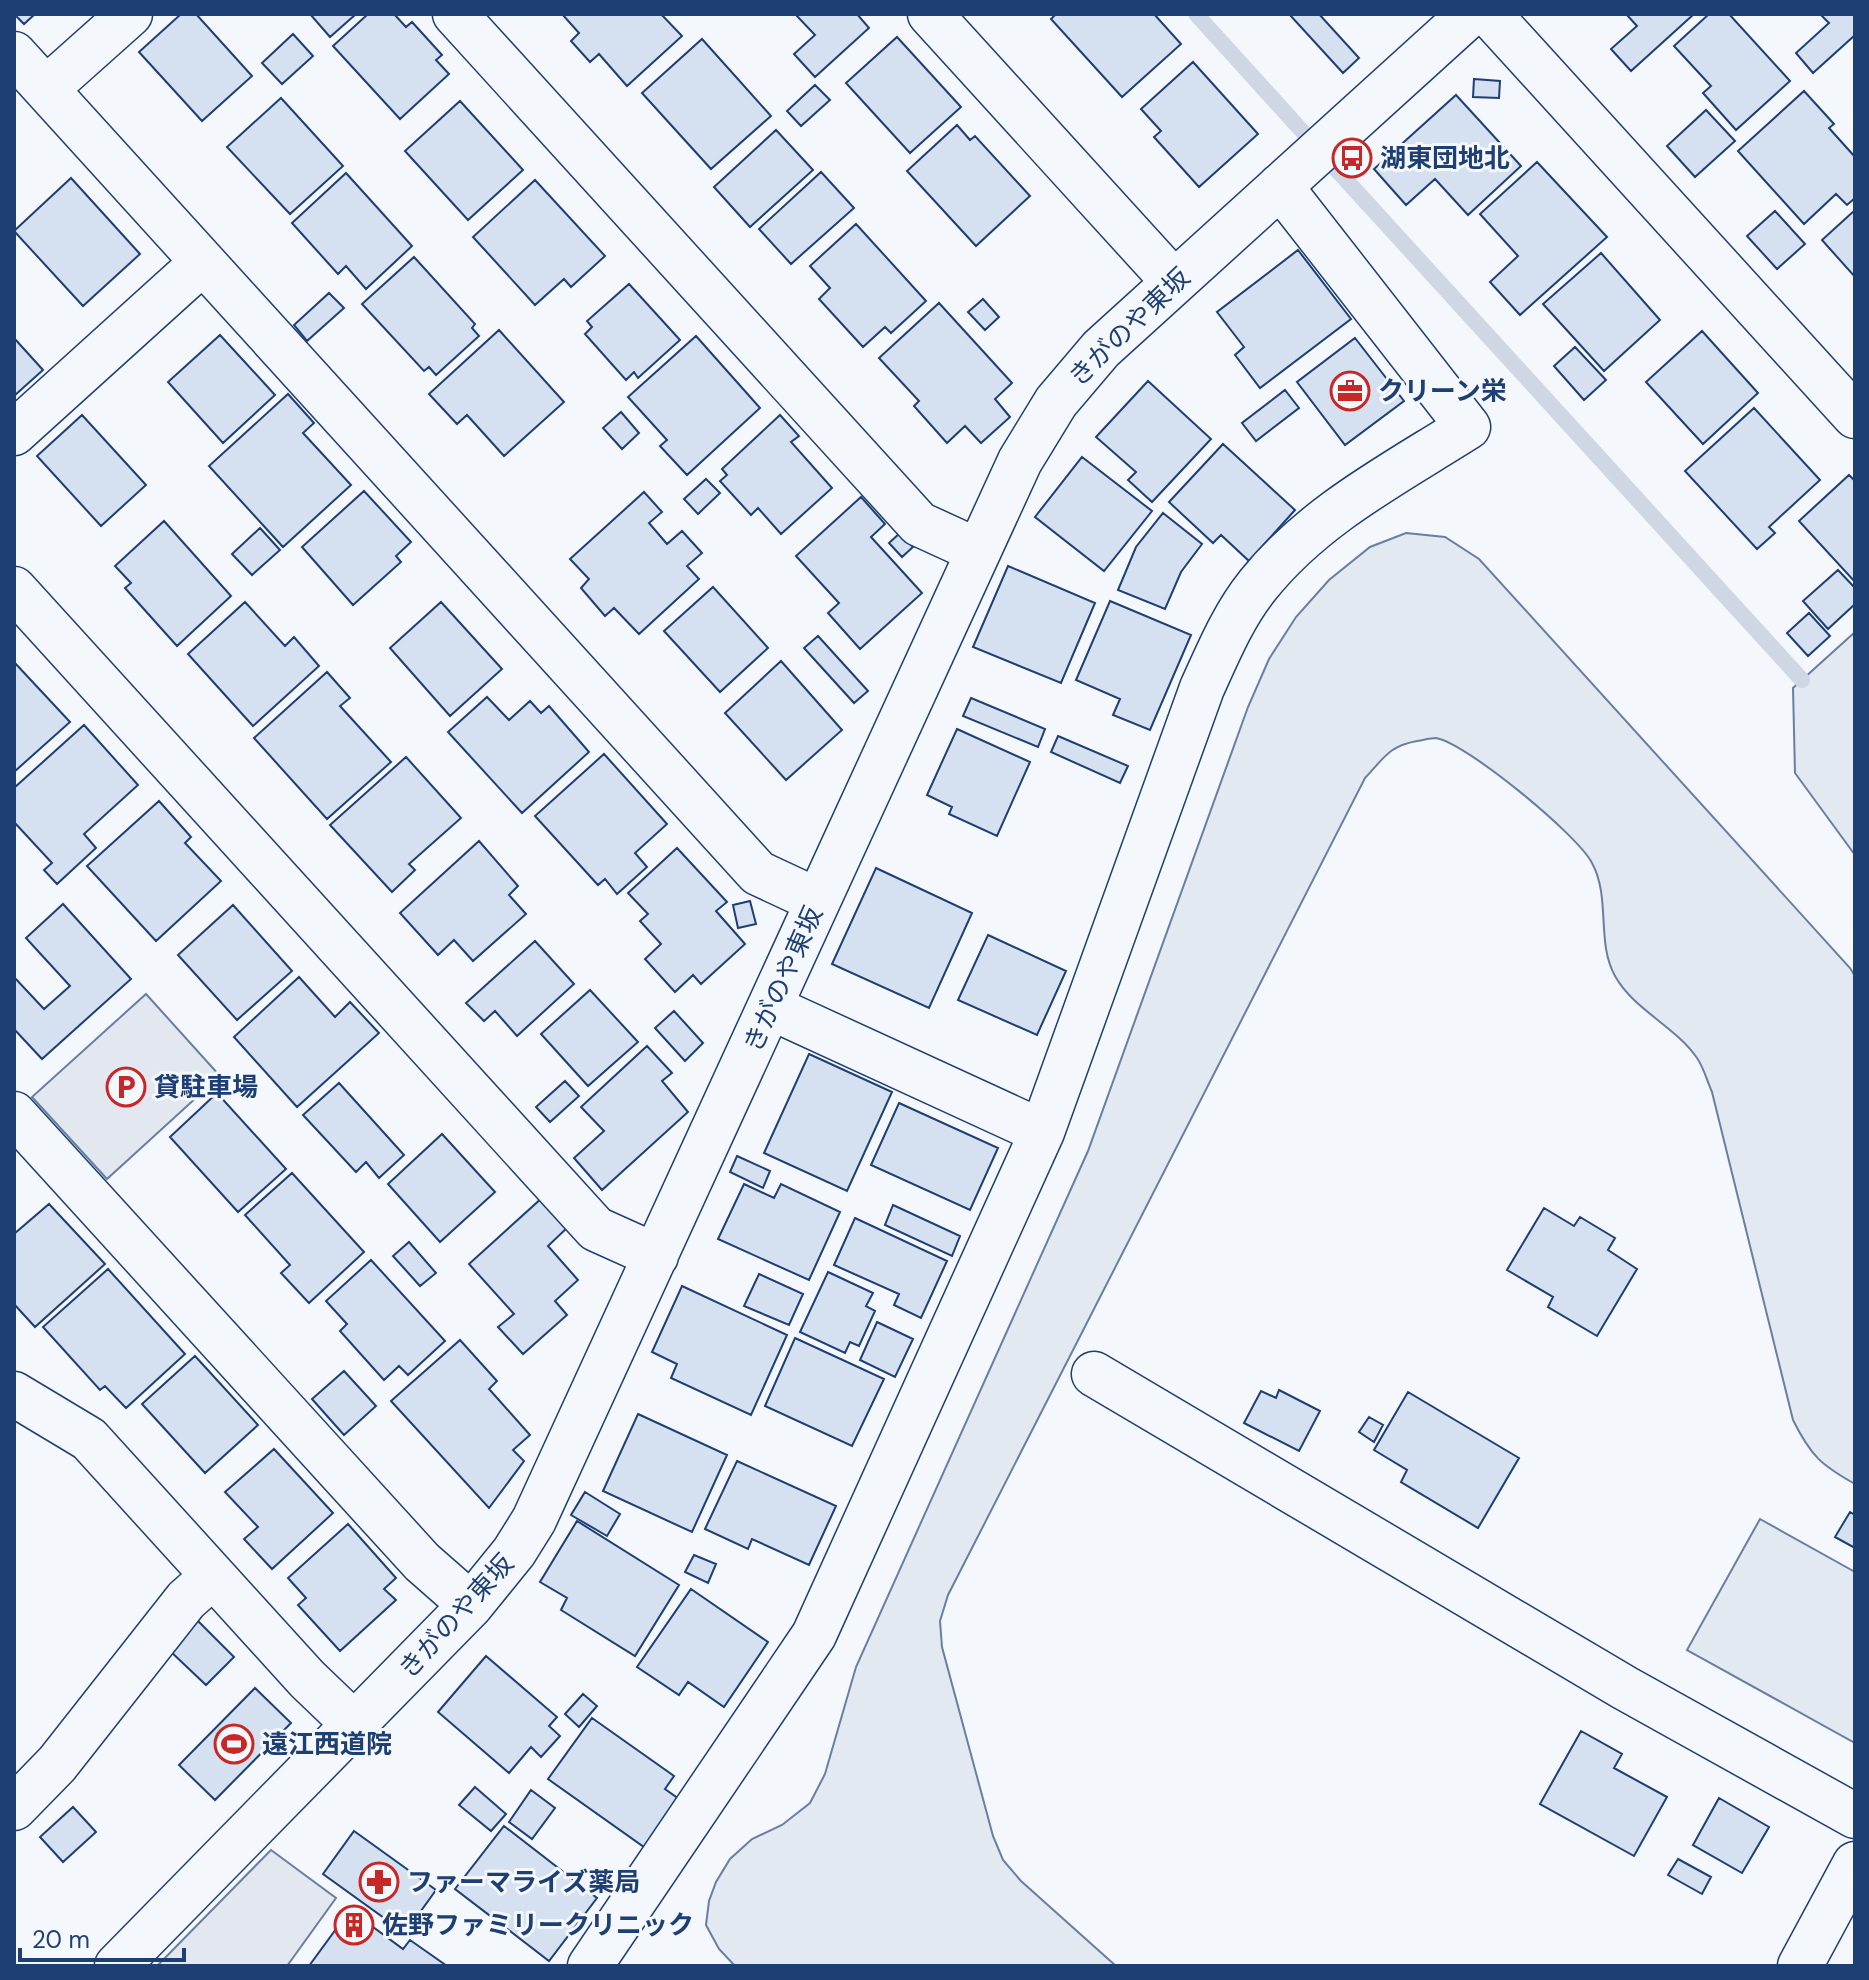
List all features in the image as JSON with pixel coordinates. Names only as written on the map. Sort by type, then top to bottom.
[{"type":"street","points":[[46,89],[130,14]]},
{"type":"street","points":[[455,14],[919,524],[978,551]]},
{"type":"street","points":[[930,14],[1174,282]]},
{"type":"street","name":"きがのや東坂","points":[[117,1966],[471,1605],[514,1552],[534,1520],[1020,461],[1056,402],[1101,349],[1470,14]]},
{"type":"street","points":[[1489,14],[1855,416]]},
{"type":"street","points":[[14,54],[758,873],[818,901]]},
{"type":"street","points":[[590,1966],[814,1635],[1042,1132],[1202,688],[1226,635],[1256,587],[1295,544],[1340,507],[1468,427],[1302,210],[1280,186]]},
{"type":"street","points":[[14,433],[203,262]]},
{"type":"street","points":[[14,589],[596,1229],[656,1256]]},
{"type":"street","points":[[770,1007],[1042,1132]]},
{"type":"street","points":[[14,1114],[422,1562],[471,1605]]},
{"type":"street","points":[[1094,1374],[1625,1688],[1855,1816]]},
{"type":"street","points":[[14,1394],[89,1439],[307,1679],[355,1725]]},
{"type":"street","points":[[14,1808],[57,1764],[186,1600],[213,1576]]},
{"type":"street","points":[[1800,1966],[1855,1864]]},
{"type":"shaded area","points":[[1406,533],[1445,537],[1479,559],[1855,976],[1855,1484],[1818,1458],[1793,1420],[1712,1092],[1699,1062],[1688,1047],[1633,999],[1615,976],[1606,949],[1601,891],[1592,863],[1544,812],[1471,756],[1436,738],[1400,746],[1365,778],[948,1595],[940,1621],[942,1647],[993,1836],[1003,1860],[1021,1881],[1116,1966],[735,1966],[719,1949],[706,1925],[709,1901],[716,1882],[730,1859],[752,1839],[782,1825],[810,1803],[825,1774],[856,1667],[1088,1151],[1248,707],[1269,659],[1296,617],[1329,580],[1370,547]]},
{"type":"shaded area","points":[[1855,632],[1855,855],[1795,773],[1793,688]]},
{"type":"shaded area","name":"貸駐車場","points":[[146,994],[220,1076],[107,1179],[32,1097]]},
{"type":"shaded area","points":[[1760,1519],[1855,1572],[1855,1743],[1687,1650]]},
{"type":"shaded area","points":[[271,1850],[336,1898],[287,1966],[157,1966]]},
{"type":"building","points":[[14,14],[35,14],[24,24]]},
{"type":"building","points":[[181,14],[196,14],[252,76],[202,121],[139,52]]},
{"type":"building","points":[[310,14],[356,14],[330,37]]},
{"type":"building","points":[[368,14],[394,14],[406,27],[412,22],[442,55],[436,60],[449,74],[400,119],[333,46]]},
{"type":"building","points":[[562,14],[661,14],[682,36],[627,86],[599,54],[590,62],[571,41],[579,33]]},
{"type":"building","points":[[795,14],[857,14],[869,28],[815,77],[794,54],[815,35]]},
{"type":"building","points":[[1056,14],[1154,14],[1181,44],[1122,97],[1051,19]]},
{"type":"building","points":[[1289,14],[1319,14],[1359,58],[1343,73]]},
{"type":"building","points":[[1626,14],[1694,14],[1631,71],[1611,49],[1637,26]]},
{"type":"building","points":[[1709,14],[1729,14],[1790,81],[1736,130],[1703,93],[1711,86],[1674,46]]},
{"type":"building","points":[[1820,14],[1855,14],[1855,35],[1813,73],[1796,53],[1829,23]]},
{"type":"building","points":[[293,34],[313,56],[282,84],[262,63]]},
{"type":"building","points":[[897,37],[961,107],[910,153],[846,83]]},
{"type":"building","points":[[702,39],[771,116],[711,169],[642,93]]},
{"type":"building","points":[[1193,62],[1258,134],[1199,187],[1154,137],[1161,131],[1141,109]]},
{"type":"building","points":[[1474,79],[1500,81],[1499,98],[1473,97]]},
{"type":"building","points":[[815,85],[830,100],[801,126],[787,111]]},
{"type":"building","points":[[1804,91],[1834,124],[1829,128],[1855,157],[1855,198],[1847,205],[1836,194],[1804,224],[1738,151]]},
{"type":"building","points":[[1456,95],[1521,166],[1468,215],[1435,179],[1406,205],[1374,169]]},
{"type":"building","points":[[281,98],[343,166],[290,214],[227,147]]},
{"type":"building","points":[[460,101],[523,170],[468,220],[405,151]]},
{"type":"building","points":[[1706,110],[1735,141],[1695,177],[1667,146]]},
{"type":"building","points":[[957,125],[970,140],[975,136],[1030,196],[976,246],[907,171]]},
{"type":"building","points":[[776,130],[813,170],[750,227],[714,187]]},
{"type":"building","points":[[1537,162],[1607,237],[1520,315],[1490,282],[1518,256],[1480,214]]},
{"type":"building","points":[[821,172],[854,208],[791,264],[759,229]]},
{"type":"building","points":[[346,173],[412,246],[366,289],[346,266],[338,274],[292,223]]},
{"type":"building","points":[[71,178],[140,254],[83,306],[14,231]]},
{"type":"building","points":[[535,180],[605,256],[571,287],[564,279],[535,305],[473,237]]},
{"type":"building","points":[[1855,210],[1855,277],[1822,240]]},
{"type":"building","points":[[1775,211],[1805,244],[1777,269],[1747,236]]},
{"type":"building","points":[[856,224],[926,301],[891,333],[885,327],[863,347],[819,299],[830,288],[810,266]]},
{"type":"building","points":[[1298,250],[1351,319],[1260,388],[1235,355],[1244,347],[1217,312]]},
{"type":"building","points":[[1601,253],[1660,320],[1604,371],[1543,304]]},
{"type":"building","points":[[414,257],[475,324],[472,328],[479,336],[436,375],[429,367],[424,371],[362,304]]},
{"type":"building","points":[[629,284],[680,340],[638,378],[634,372],[626,380],[585,334],[592,327],[587,321]]},
{"type":"building","points":[[329,293],[344,308],[307,341],[294,325]]},
{"type":"building","points":[[983,299],[999,317],[985,330],[968,312]]},
{"type":"building","points":[[939,303],[1012,383],[995,399],[1010,417],[981,443],[965,426],[947,443],[914,406],[919,401],[879,358]]},
{"type":"building","points":[[499,330],[564,402],[504,456],[467,415],[457,424],[429,394]]},
{"type":"building","points":[[1702,331],[1758,393],[1703,444],[1646,382]]},
{"type":"building","points":[[220,335],[275,395],[223,443],[168,382]]},
{"type":"building","points":[[696,336],[760,408],[687,475],[660,446],[667,440],[628,397]]},
{"type":"building","points":[[14,338],[43,370],[14,396]]},
{"type":"building","points":[[1355,338],[1404,401],[1345,445],[1297,382]]},
{"type":"building","points":[[1575,347],[1606,380],[1584,400],[1554,366]]},
{"type":"building","points":[[1148,381],[1211,439],[1152,502],[1128,480],[1136,472],[1096,437]]},
{"type":"building","points":[[1285,390],[1299,408],[1256,441],[1242,423]]},
{"type":"building","points":[[288,394],[314,423],[303,433],[351,485],[283,547],[209,466]]},
{"type":"building","points":[[1754,408],[1820,480],[1769,527],[1775,533],[1757,549],[1685,471]]},
{"type":"building","points":[[621,412],[639,433],[622,449],[603,428]]},
{"type":"building","points":[[82,415],[146,485],[101,526],[37,456]]},
{"type":"building","points":[[780,415],[799,436],[791,442],[832,488],[781,534],[758,508],[751,515],[720,481],[727,475],[722,469]]},
{"type":"building","points":[[1223,444],[1295,510],[1249,561],[1221,535],[1213,543],[1169,502]]},
{"type":"building","points":[[1082,457],[1152,511],[1104,571],[1035,517]]},
{"type":"building","points":[[1849,475],[1855,481],[1855,582],[1799,521]]},
{"type":"building","points":[[706,479],[720,493],[698,514],[684,499]]},
{"type":"building","points":[[364,491],[411,542],[396,556],[401,562],[353,605],[302,547]]},
{"type":"building","points":[[644,492],[662,512],[649,523],[667,544],[682,531],[702,553],[687,566],[699,579],[639,634],[614,608],[605,616],[581,588],[589,579],[570,559]]},
{"type":"building","points":[[861,497],[885,524],[871,537],[922,593],[860,649],[828,613],[839,603],[796,556]]},
{"type":"building","points":[[1163,513],[1202,544],[1181,572],[1165,609],[1118,590],[1136,547]]},
{"type":"building","points":[[164,521],[231,596],[177,646],[125,588],[131,583],[115,566]]},
{"type":"building","points":[[260,528],[280,550],[252,575],[232,554]]},
{"type":"building","points":[[900,533],[913,547],[902,557],[889,543]]},
{"type":"building","points":[[1008,566],[1095,603],[1061,683],[973,647]]},
{"type":"building","points":[[1838,570],[1855,588],[1855,604],[1828,629],[1803,601]]},
{"type":"building","points":[[713,587],[768,648],[720,692],[664,631]]},
{"type":"building","points":[[1110,601],[1191,635],[1150,730],[1113,715],[1120,699],[1076,680]]},
{"type":"building","points":[[245,602],[285,646],[294,637],[319,666],[253,726],[188,654]]},
{"type":"building","points":[[441,602],[502,669],[450,716],[390,648]]},
{"type":"building","points":[[1809,613],[1830,636],[1808,656],[1787,633]]},
{"type":"building","points":[[818,636],[868,691],[854,703],[804,648]]},
{"type":"building","points":[[781,661],[842,730],[786,780],[725,713]]},
{"type":"building","points":[[14,662],[70,722],[14,772]]},
{"type":"building","points":[[327,672],[350,698],[340,706],[391,762],[327,819],[254,738]]},
{"type":"building","points":[[487,697],[509,720],[530,701],[541,713],[549,706],[589,752],[522,813],[448,732]]},
{"type":"building","points":[[971,698],[1045,729],[1038,747],[963,716]]},
{"type":"building","points":[[84,725],[138,785],[84,834],[96,848],[57,884],[44,870],[52,863],[14,822],[14,788]]},
{"type":"building","points":[[957,729],[1030,762],[997,836],[949,814],[952,807],[927,795]]},
{"type":"building","points":[[1058,736],[1128,766],[1120,783],[1051,752]]},
{"type":"building","points":[[604,754],[667,824],[635,853],[647,867],[617,894],[605,879],[598,885],[535,816]]},
{"type":"building","points":[[406,757],[461,818],[409,864],[415,870],[392,892],[330,825]]},
{"type":"building","points":[[159,801],[191,837],[185,843],[221,881],[156,941],[87,866]]},
{"type":"building","points":[[479,841],[518,886],[509,895],[526,914],[473,961],[454,940],[438,955],[400,913]]},
{"type":"building","points":[[677,848],[727,902],[716,911],[745,944],[701,984],[693,975],[675,992],[645,959],[661,944],[640,921],[648,914],[628,893]]},
{"type":"building","points":[[876,868],[972,913],[929,1008],[832,964]]},
{"type":"building","points":[[750,901],[756,924],[738,928],[733,905]]},
{"type":"building","points":[[63,904],[131,979],[42,1059],[14,1029],[14,977],[44,1009],[70,986],[26,938]]},
{"type":"building","points":[[233,905],[292,971],[237,1020],[178,955]]},
{"type":"building","points":[[988,935],[1066,971],[1037,1035],[958,1000]]},
{"type":"building","points":[[535,941],[574,984],[517,1036],[495,1011],[484,1021],[466,1003]]},
{"type":"building","points":[[299,977],[335,1017],[350,1002],[379,1033],[297,1107],[234,1037]]},
{"type":"building","points":[[590,990],[638,1042],[588,1086],[541,1034]]},
{"type":"building","points":[[674,1011],[703,1043],[685,1061],[655,1028]]},
{"type":"building","points":[[647,1046],[672,1073],[662,1081],[688,1112],[602,1190],[574,1158],[604,1131],[581,1107]]},
{"type":"building","points":[[809,1054],[892,1092],[847,1191],[764,1153]]},
{"type":"building","points":[[565,1081],[579,1096],[550,1122],[536,1107]]},
{"type":"building","points":[[339,1083],[404,1155],[379,1178],[366,1162],[356,1172],[303,1115]]},
{"type":"building","points":[[217,1093],[286,1169],[238,1212],[170,1137]]},
{"type":"building","points":[[899,1103],[998,1148],[970,1210],[871,1165]]},
{"type":"building","points":[[442,1134],[495,1192],[440,1242],[388,1184]]},
{"type":"building","points":[[737,1156],[770,1171],[763,1188],[730,1172]]},
{"type":"building","points":[[292,1173],[364,1252],[309,1303],[281,1273],[290,1265],[245,1215]]},
{"type":"building","points":[[744,1184],[774,1198],[781,1184],[840,1212],[809,1280],[718,1239]]},
{"type":"building","points":[[543,1197],[569,1226],[548,1246],[578,1280],[555,1301],[567,1315],[523,1354],[498,1327],[514,1314],[469,1264]]},
{"type":"building","points":[[49,1204],[105,1264],[35,1327],[14,1304],[14,1234]]},
{"type":"building","points":[[893,1205],[960,1236],[952,1256],[885,1225]]},
{"type":"building","points":[[1544,1208],[1574,1226],[1580,1217],[1615,1238],[1608,1250],[1637,1269],[1597,1336],[1548,1307],[1553,1297],[1507,1270]]},
{"type":"building","points":[[855,1218],[947,1261],[921,1318],[894,1305],[899,1294],[834,1265]]},
{"type":"building","points":[[409,1242],[436,1273],[420,1286],[393,1256]]},
{"type":"building","points":[[371,1260],[445,1341],[408,1375],[399,1366],[384,1380],[340,1331],[347,1324],[326,1301]]},
{"type":"building","points":[[108,1269],[185,1354],[126,1408],[105,1386],[100,1390],[43,1327]]},
{"type":"building","points":[[828,1272],[873,1293],[866,1306],[875,1311],[859,1346],[850,1342],[845,1353],[800,1332]]},
{"type":"building","points":[[759,1274],[803,1294],[789,1325],[744,1306]]},
{"type":"building","points":[[682,1286],[787,1335],[751,1415],[671,1378],[677,1364],[652,1352]]},
{"type":"building","points":[[877,1322],[913,1339],[895,1377],[860,1360]]},
{"type":"building","points":[[795,1338],[884,1379],[852,1446],[765,1406]]},
{"type":"building","points":[[460,1340],[497,1381],[489,1389],[530,1435],[513,1450],[524,1461],[489,1508],[391,1401]]},
{"type":"building","points":[[195,1356],[258,1425],[205,1473],[142,1404]]},
{"type":"building","points":[[344,1371],[376,1406],[344,1435],[312,1399]]},
{"type":"building","points":[[1279,1390],[1320,1411],[1299,1451],[1244,1423],[1261,1391],[1276,1398]]},
{"type":"building","points":[[1408,1392],[1519,1458],[1478,1528],[1401,1482],[1407,1470],[1374,1450]]},
{"type":"building","points":[[638,1414],[727,1455],[692,1532],[603,1491]]},
{"type":"building","points":[[1369,1417],[1383,1425],[1374,1442],[1359,1432]]},
{"type":"building","points":[[274,1449],[333,1513],[272,1569],[244,1539],[258,1527],[225,1492]]},
{"type":"building","points":[[737,1461],[836,1506],[809,1565],[752,1539],[748,1549],[705,1529]]},
{"type":"building","points":[[585,1492],[620,1514],[607,1536],[571,1515]]},
{"type":"building","points":[[1850,1512],[1855,1515],[1855,1548],[1835,1537]]},
{"type":"building","points":[[577,1521],[679,1585],[635,1656],[561,1610],[567,1598],[540,1582]]},
{"type":"building","points":[[348,1524],[396,1578],[384,1589],[396,1600],[340,1651],[298,1605],[306,1598],[288,1578]]},
{"type":"building","points":[[694,1555],[716,1564],[708,1583],[685,1572]]},
{"type":"building","points":[[691,1589],[768,1642],[724,1707],[688,1682],[679,1695],[637,1667]]},
{"type":"building","points":[[198,1621],[234,1657],[206,1685],[169,1650]]},
{"type":"building","points":[[486,1656],[557,1717],[549,1726],[560,1736],[541,1757],[531,1747],[509,1773],[438,1712]]},
{"type":"building","points":[[255,1688],[291,1723],[215,1800],[179,1765]]},
{"type":"building","points":[[583,1694],[597,1706],[579,1727],[565,1714]]},
{"type":"building","points":[[592,1718],[674,1776],[665,1789],[679,1799],[644,1847],[548,1779]]},
{"type":"building","points":[[1581,1731],[1622,1754],[1614,1768],[1667,1797],[1634,1856],[1540,1804]]},
{"type":"building","points":[[475,1787],[506,1814],[491,1831],[459,1805]]},
{"type":"building","points":[[531,1790],[555,1808],[532,1839],[509,1822]]},
{"type":"building","points":[[1719,1798],[1769,1827],[1742,1873],[1693,1845]]},
{"type":"building","points":[[73,1807],[96,1832],[63,1862],[40,1837]]},
{"type":"building","points":[[504,1826],[597,1898],[549,1961],[455,1889]]},
{"type":"building","name":"ファーマライズ薬局","points":[[354,1831],[436,1890],[405,1933],[323,1874]]},
{"type":"building","points":[[1678,1859],[1711,1877],[1702,1894],[1668,1875]]},
{"type":"building","name":"佐野ファミリークリニック","points":[[350,1910],[403,1949],[410,1940],[447,1966],[309,1966]]},
{"type":"waterway","points":[[1196,14],[1303,132]]},
{"type":"waterway","points":[[1336,169],[1802,680]]},
{"type":"place","name":"湖東団地北","points":[[1352,158]]},
{"type":"place","name":"クリーン栄","points":[[1350,391]]},
{"type":"place","name":"貸駐車場","points":[[126,1087]]},
{"type":"place","name":"遠江西道院","points":[[234,1744]]},
{"type":"place","name":"ファーマライズ薬局","points":[[379,1882]]},
{"type":"place","name":"佐野ファミリークリニック","points":[[354,1925]]}]
